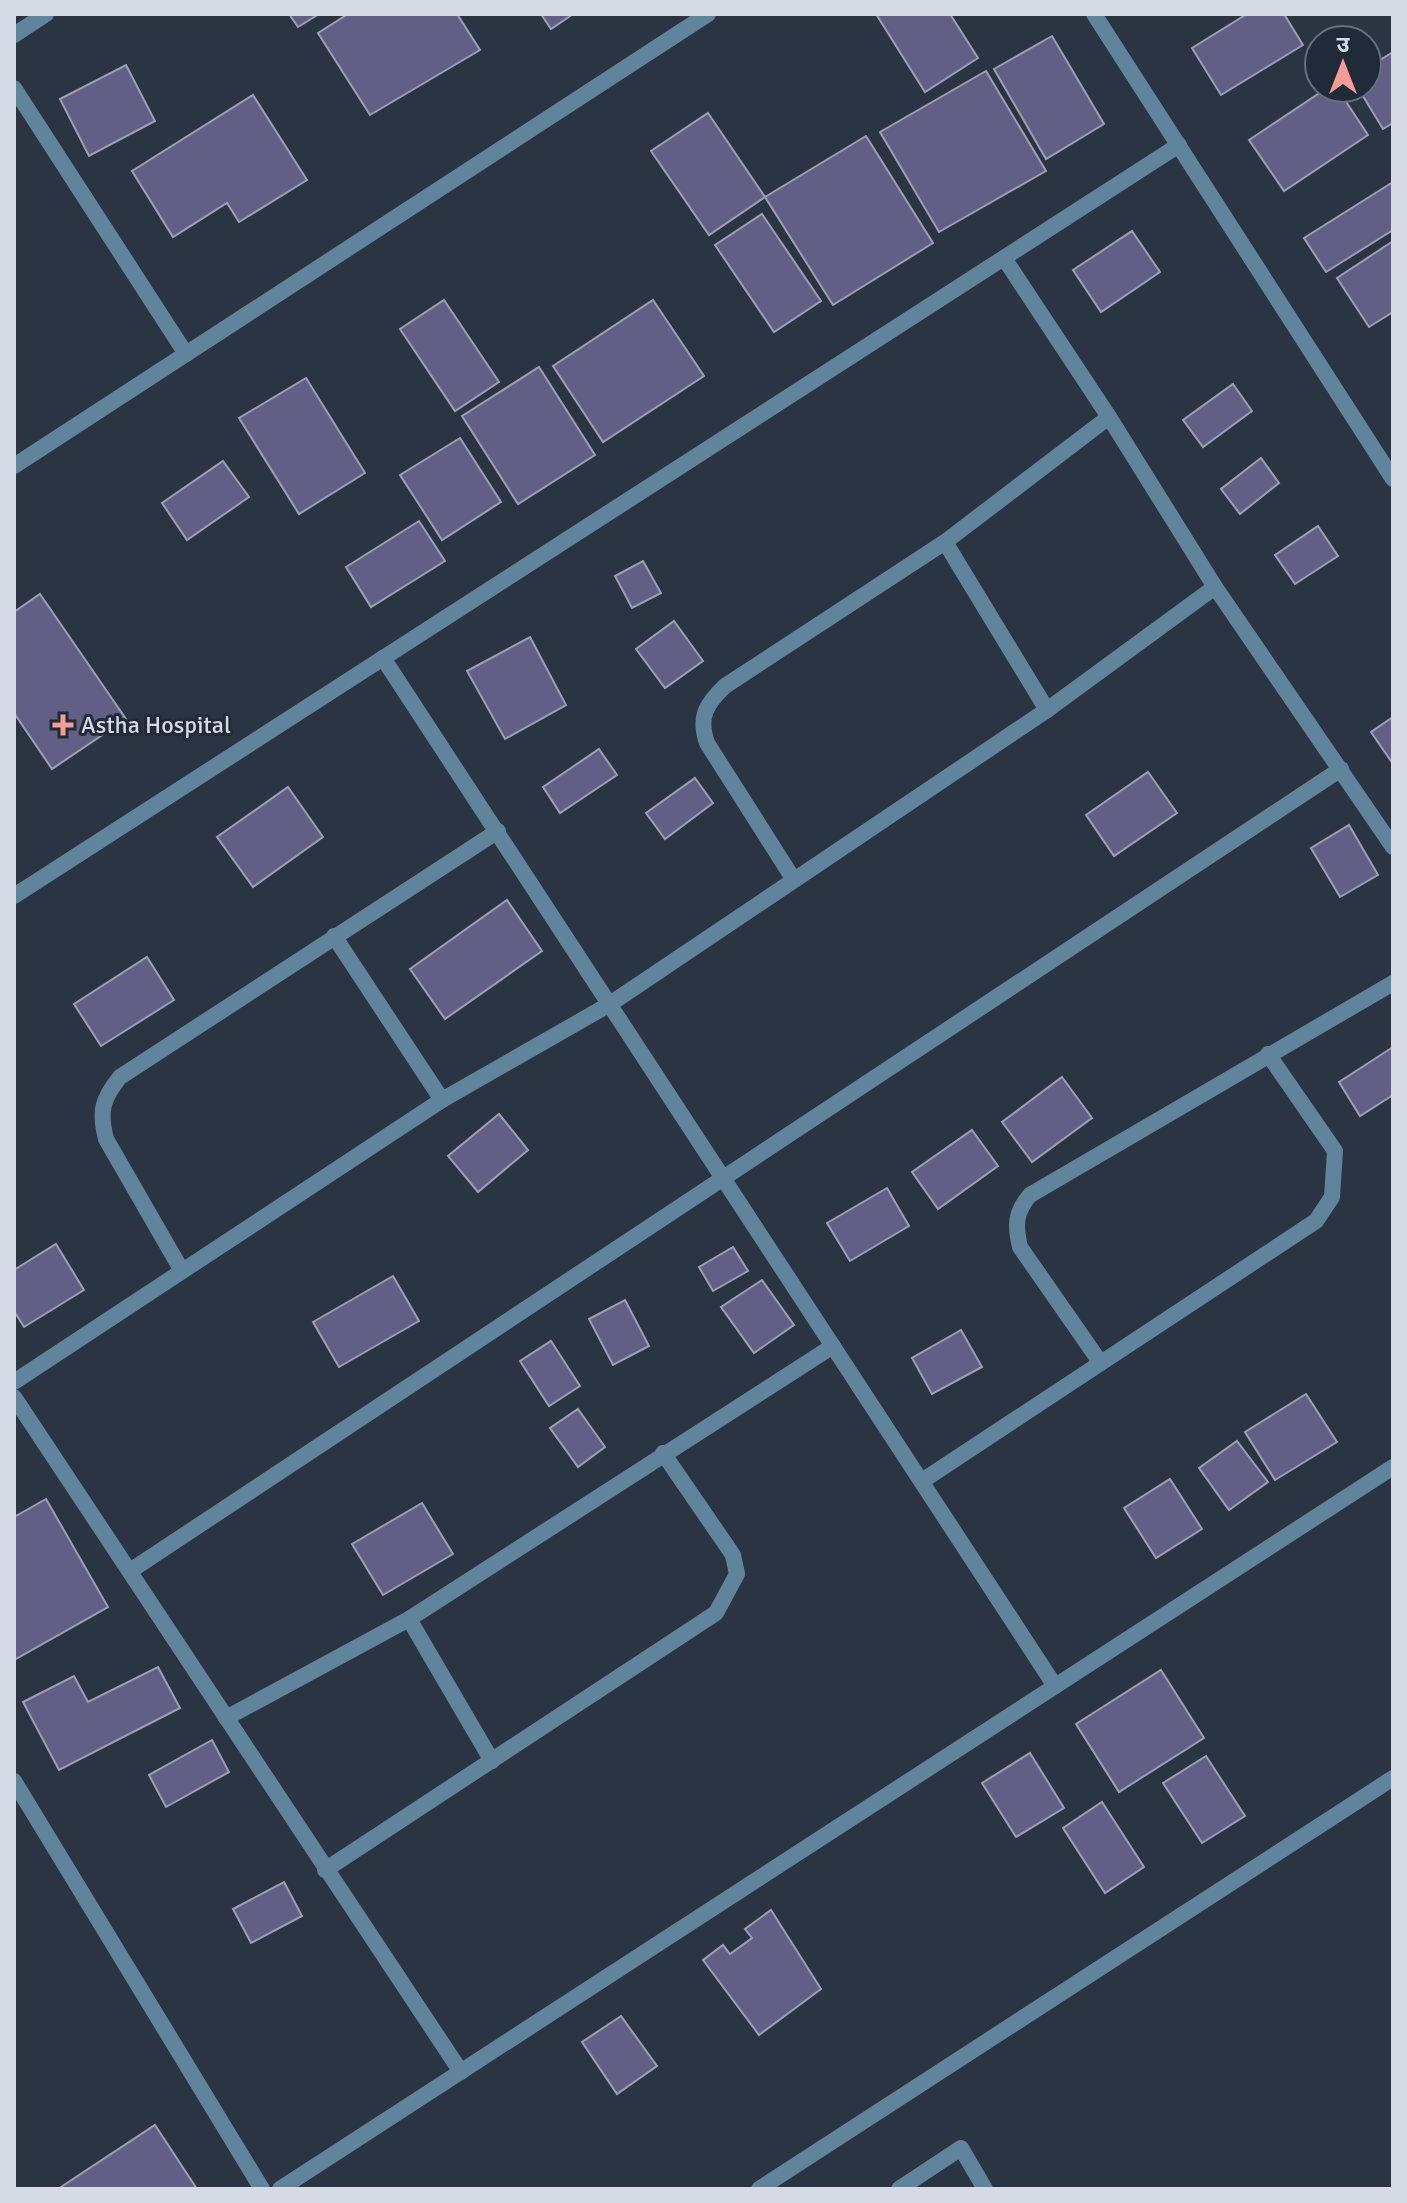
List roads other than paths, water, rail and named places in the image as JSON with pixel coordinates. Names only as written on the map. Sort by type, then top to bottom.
[{"type":"street","points":[[14,35],[46,14]]},
{"type":"street","points":[[14,466],[708,14]]},
{"type":"street","points":[[1094,14],[1393,479]]},
{"type":"street","points":[[14,88],[186,354]]},
{"type":"street","points":[[14,896],[1179,145]]},
{"type":"street","points":[[1004,258],[1109,417],[1215,587],[1393,847]]},
{"type":"street","points":[[794,880],[707,743],[701,725],[706,705],[725,686],[945,542],[1109,417]]},
{"type":"street","points":[[945,542],[1047,710]]},
{"type":"street","points":[[14,1382],[442,1100],[610,1004],[1047,710],[1215,587]]},
{"type":"street","points":[[383,658],[1055,1686]]},
{"type":"street","points":[[130,1571],[1341,769]]},
{"type":"street","points":[[182,1271],[106,1139],[100,1116],[105,1095],[120,1077],[498,831]]},
{"type":"street","points":[[334,936],[442,1100]]},
{"type":"street","points":[[1100,1362],[1020,1247],[1015,1228],[1020,1207],[1030,1195],[1393,983]]},
{"type":"street","points":[[922,1481],[1316,1221],[1332,1197],[1335,1151],[1268,1054]]},
{"type":"street","points":[[226,1718],[409,1619],[833,1346]]},
{"type":"street","points":[[14,1397],[461,2072]]},
{"type":"street","points":[[325,1870],[716,1613],[729,1594],[737,1574],[733,1555],[663,1453]]},
{"type":"street","points":[[280,2189],[1393,1467]]},
{"type":"street","points":[[409,1619],[492,1761]]},
{"type":"street","points":[[759,2189],[1393,1778]]},
{"type":"street","points":[[14,1781],[262,2189]]},
{"type":"street","points":[[899,2189],[961,2148],[985,2189]]},
{"type":"place","name":"Astha Hospital","points":[[63,725]]}]
